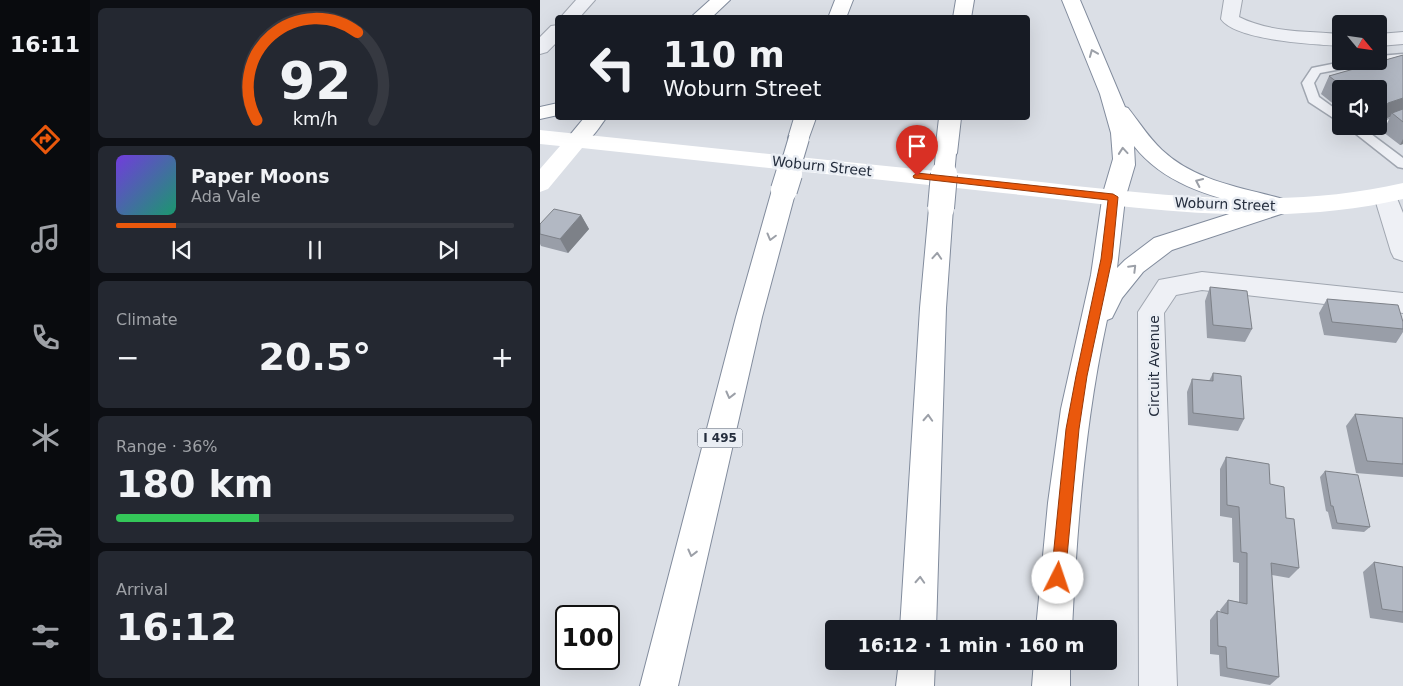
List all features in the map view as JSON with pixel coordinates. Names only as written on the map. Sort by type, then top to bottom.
[{"type":"main road","points":[[703,15],[721,0]]},
{"type":"main road","points":[[838,15],[844,0]]},
{"type":"main road","points":[[962,15],[965,0]]},
{"type":"main road","points":[[1055,620],[1072,429],[1106,259],[1113,197],[1122,175],[1124,154],[1112,98],[1071,0]]},
{"type":"main road","points":[[1112,98],[1141,142],[1169,167],[1204,184],[1279,206]]},
{"type":"main road","points":[[540,113],[555,110]]},
{"type":"main road","points":[[540,184],[593,120]]},
{"type":"main road","points":[[918,620],[933,308],[950,120]]},
{"type":"main road","name":"I 495","points":[[659,686],[747,326],[802,128]]},
{"type":"main road","name":"Woburn Street","points":[[540,137],[1113,197],[1198,204],[1279,206],[1337,202],[1395,194]]},
{"type":"main road","points":[[1090,339],[1111,293],[1134,266],[1162,244],[1279,206]]},
{"type":"main road","points":[[915,686],[916,670]]},
{"type":"main road","points":[[1051,686],[1052,670]]},
{"type":"street","points":[[572,15],[586,0]]},
{"type":"street","points":[[1233,0],[1230,19],[1244,27],[1268,34],[1332,39]]},
{"type":"street","points":[[540,48],[555,33]]},
{"type":"street","points":[[1388,39],[1403,38]]},
{"type":"street","points":[[1395,194],[1403,252]]},
{"type":"street","name":"Circuit Avenue","points":[[1158,686],[1152,312],[1168,287],[1202,281],[1403,303]]},
{"type":"lane","points":[[1388,59],[1403,57]]},
{"type":"lane","points":[[1332,67],[1316,70],[1308,82],[1313,99],[1332,113]]},
{"type":"lane","points":[[1387,124],[1401,121]]},
{"type":"lane","points":[[1365,135],[1401,159]]},
{"type":"building","points":[[1403,55],[1403,98],[1387,104],[1387,80],[1334,80],[1329,76],[1350,70],[1388,70],[1388,59]]},
{"type":"building","points":[[1403,109],[1403,122],[1392,113]]},
{"type":"building","points":[[554,209],[581,215],[560,239],[540,234],[540,224]]},
{"type":"building","points":[[1210,287],[1247,291],[1252,329],[1213,325]]},
{"type":"building","points":[[1327,299],[1398,305],[1403,329],[1332,322]]},
{"type":"building","points":[[1213,373],[1241,376],[1244,419],[1193,413],[1192,379],[1213,381]]},
{"type":"building","points":[[1355,414],[1403,418],[1403,464],[1367,461]]},
{"type":"building","points":[[1226,457],[1269,464],[1270,484],[1284,487],[1286,518],[1294,519],[1299,568],[1271,563],[1279,677],[1227,668],[1226,647],[1218,646],[1217,611],[1228,614],[1228,600],[1247,604],[1247,553],[1241,552],[1239,507],[1227,505]]},
{"type":"building","points":[[1325,471],[1358,475],[1370,527],[1337,523],[1333,506],[1331,506]]},
{"type":"building","points":[[1374,562],[1403,567],[1403,612],[1382,609]]},
{"type":"route","points":[[917,176],[1113,197],[1106,259],[1072,429],[1058,578]]}]
